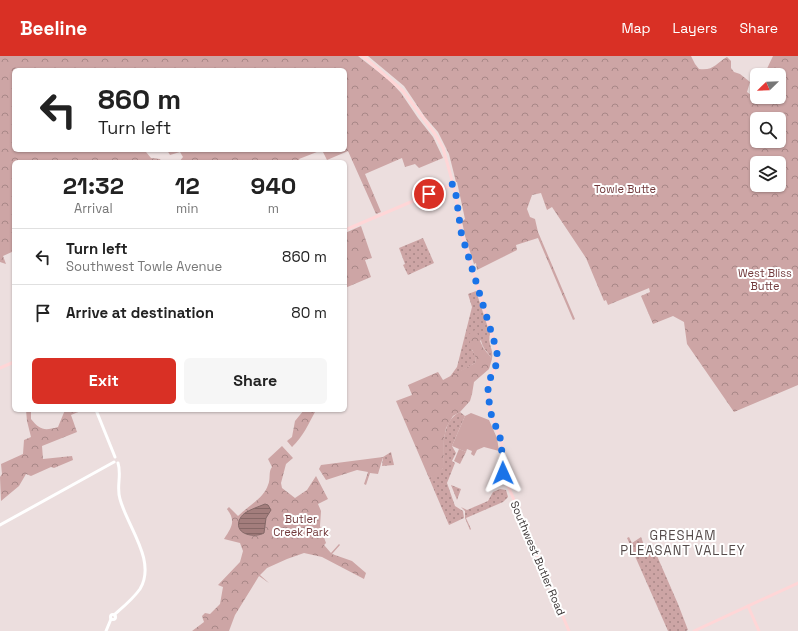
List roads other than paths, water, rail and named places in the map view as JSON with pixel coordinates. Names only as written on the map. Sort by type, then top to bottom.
[{"type":"main road","name":"Southwest Butler Road","points":[[363,56],[403,90],[435,134],[446,155],[456,195],[461,232],[497,351],[497,363],[489,381],[488,389],[490,411],[502,443],[501,469],[569,631]]},
{"type":"main road","points":[[347,229],[453,184]]},
{"type":"main road","points":[[0,368],[12,363]]},
{"type":"main road","points":[[694,631],[798,583]]},
{"type":"main road","points":[[748,606],[759,631]]},
{"type":"street","points":[[97,412],[115,457],[119,459],[118,463],[120,474],[118,490],[120,499],[144,557],[145,568],[144,579],[140,587],[114,615],[111,616],[106,631]]},
{"type":"street","points":[[114,462],[113,459],[115,457]]},
{"type":"street","points":[[0,525],[114,462],[118,463]]},
{"type":"district","name":"GRESHAM PLEASANT VALLEY","points":[[683,542]]},
{"type":"park label","name":"Towle Butte","points":[[625,189]]},
{"type":"park label","name":"West Bliss Butte","points":[[765,279]]},
{"type":"park label","name":"Butler Creek Park","points":[[301,525]]}]
